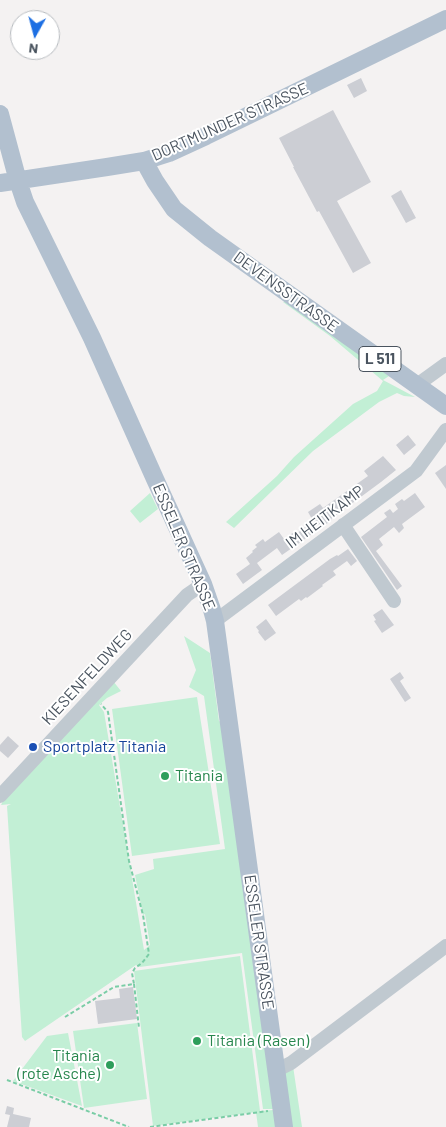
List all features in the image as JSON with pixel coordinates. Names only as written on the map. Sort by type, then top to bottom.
[{"type":"main road","name":"DORTMUNDER STRASSE","points":[[0,183],[144,161],[169,153],[446,19]]},
{"type":"main road","name":"ESSELER STRASSE","points":[[0,114],[25,202],[92,338],[203,584],[215,621],[284,1127]]},
{"type":"main road","name":"DEVENSSTRASSE","points":[[144,161],[174,208],[210,238],[446,406]]},
{"type":"street","points":[[417,385],[446,364]]},
{"type":"street","name":"IM HEITKAMP","points":[[215,621],[416,471],[446,430]]},
{"type":"street","points":[[343,525],[394,601]]},
{"type":"street","name":"KIESENFELDWEG","points":[[0,796],[187,595],[203,584]]},
{"type":"street","points":[[277,1070],[291,1063],[446,946]]},
{"type":"path","points":[[94,696],[108,712],[129,861],[143,914],[149,954],[132,973],[139,1028]]},
{"type":"path","points":[[65,1017],[114,987],[134,984]]},
{"type":"path","points":[[7,1080],[129,1127]]},
{"type":"path","points":[[150,1127],[270,1111]]},
{"type":"green space","points":[[287,301],[389,376],[383,380],[415,397],[397,393],[379,402],[313,451],[234,528],[226,522],[353,404],[377,391],[383,381],[330,336],[283,302]]},
{"type":"green space","points":[[150,493],[158,509],[140,523],[130,511]]},
{"type":"green space","points":[[184,636],[210,653],[219,721],[223,723],[276,1109],[263,1109],[242,953],[140,967],[136,965],[25,1041],[22,1037],[7,806],[11,804],[1,805],[6,795],[113,681],[121,691],[107,698],[99,705],[104,712],[144,950],[150,945],[145,914],[143,915],[135,875],[154,869],[153,859],[225,849],[204,696],[189,687],[196,670]]},
{"type":"green space","name":"Titania","points":[[197,697],[220,844],[132,856],[112,709]]},
{"type":"green space","name":"Titania (Rasen)","points":[[240,956],[260,1111],[273,1110],[276,1127],[258,1127],[256,1112],[153,1126],[134,971]]},
{"type":"green space","name":"Titania (rote Asche)","points":[[137,1023],[147,1099],[84,1108],[73,1031]]},
{"type":"green space","points":[[68,1033],[82,1106],[13,1081],[47,1036]]},
{"type":"green space","points":[[293,1066],[302,1127],[287,1127],[280,1072]]},
{"type":"building","points":[[361,78],[367,91],[354,98],[347,85]]},
{"type":"building","points":[[333,110],[371,182],[337,201],[371,263],[353,273],[319,211],[317,212],[279,138]]},
{"type":"building","points":[[401,190],[416,218],[406,223],[391,196]]},
{"type":"building","points":[[408,435],[416,445],[404,455],[396,445]]},
{"type":"building","points":[[383,456],[396,470],[332,520],[282,555],[277,548],[257,563],[262,570],[243,584],[236,574],[250,564],[246,558],[257,547],[255,545],[263,539],[265,542],[279,532],[284,539],[294,532],[296,534],[308,525],[307,523],[312,519],[308,512],[320,504],[323,508],[368,476],[364,471]]},
{"type":"building","points":[[446,465],[446,489],[435,473]]},
{"type":"building","points":[[415,493],[425,507],[402,524],[404,528],[399,533],[394,527],[379,539],[383,545],[376,551],[402,586],[397,590],[361,537],[387,517],[384,513],[390,509],[393,513],[398,509],[395,504],[402,499],[404,501]]},
{"type":"building","points":[[348,549],[357,561],[351,566],[347,561],[333,571],[336,575],[323,586],[307,598],[301,601],[299,599],[276,616],[268,605],[330,559]]},
{"type":"building","points":[[382,609],[394,625],[382,633],[374,621],[376,620],[373,615]]},
{"type":"building","points":[[266,619],[276,633],[265,641],[256,627]]},
{"type":"building","points":[[400,672],[404,678],[400,681],[411,698],[405,702],[390,679]]},
{"type":"building","points":[[8,736],[19,746],[8,758],[0,751],[0,745]]},
{"type":"building","points":[[133,987],[137,1019],[98,1024],[95,1001],[120,998],[119,989]]},
{"type":"building","points":[[7,1106],[14,1108],[13,1114],[31,1118],[29,1127],[7,1127],[10,1115],[5,1114]]},
{"type":"place","name":"Sportplatz Titania","points":[[33,747]]},
{"type":"place","name":"Titania","points":[[165,776]]},
{"type":"place","name":"Titania (Rasen)","points":[[197,1041]]},
{"type":"place","name":"Titania (rote Asche)","points":[[110,1065]]}]
